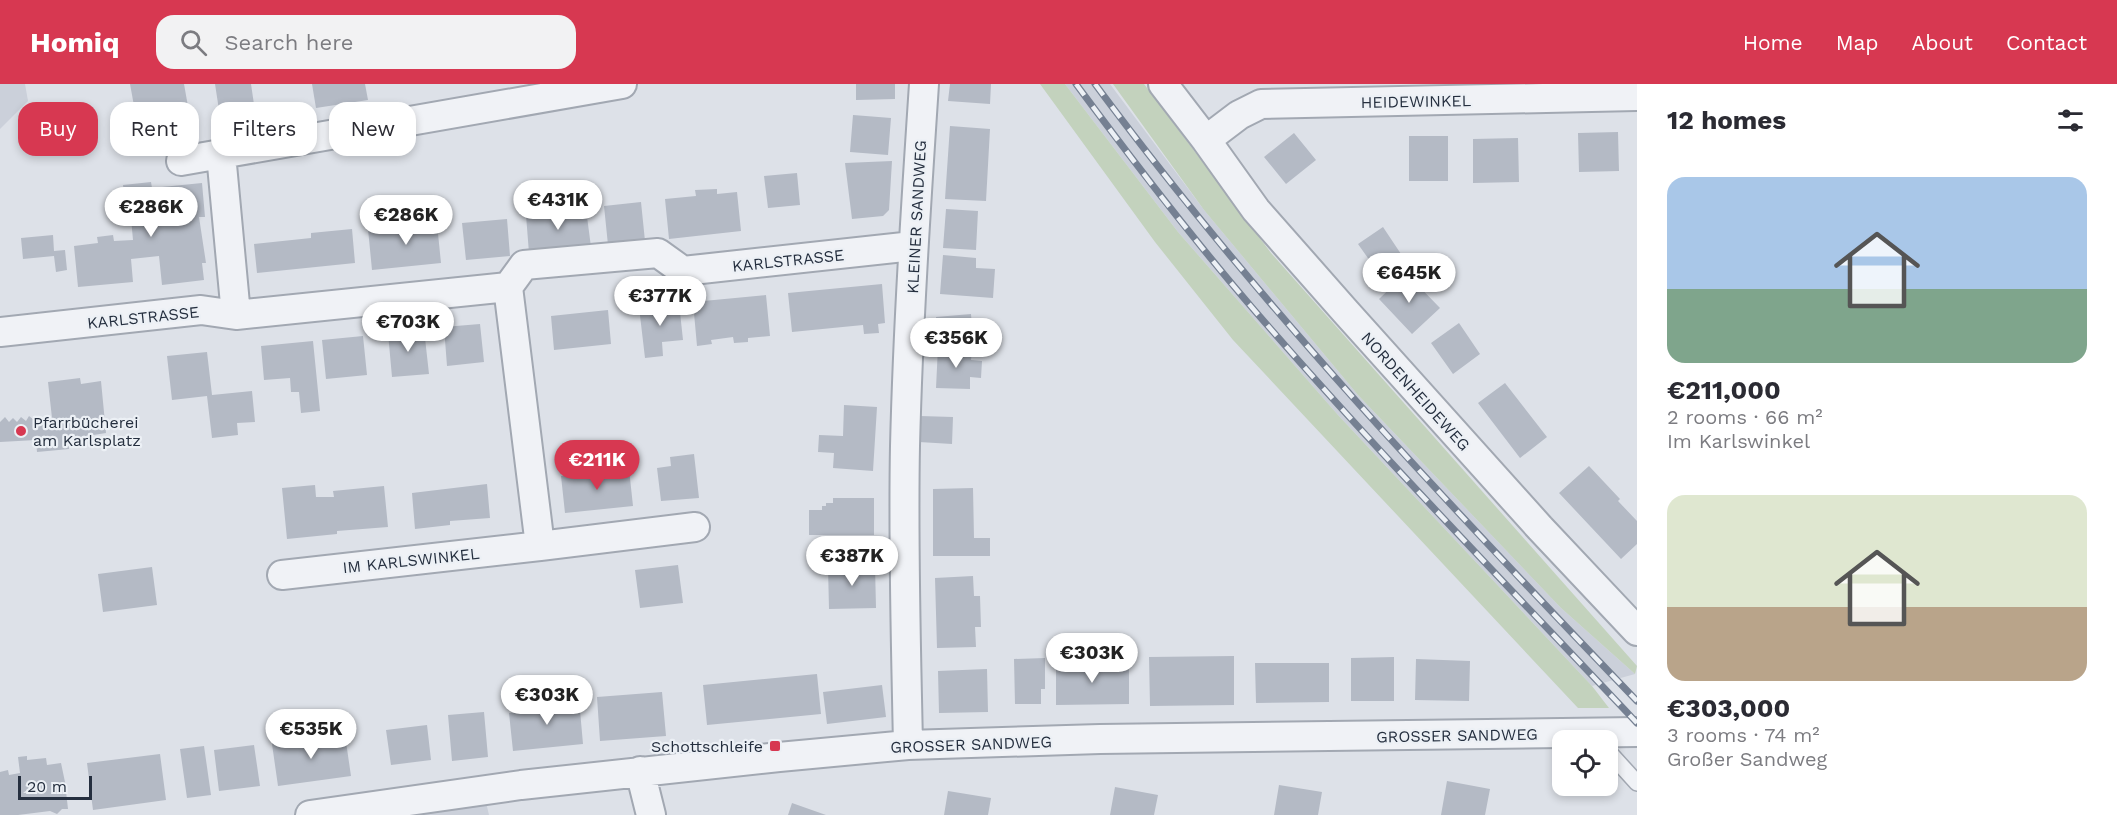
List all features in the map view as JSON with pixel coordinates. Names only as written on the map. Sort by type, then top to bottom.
[{"type":"street","points":[[317,137],[622,84]]},
{"type":"street","name":"KLEINER SANDWEG","points":[[908,745],[904,582],[905,457],[913,246],[924,84]]},
{"type":"street","name":"NORDENHEIDEWEG","points":[[1163,84],[1256,210],[1540,528],[1637,631]]},
{"type":"street","name":"HEIDEWINKEL","points":[[1206,140],[1239,115],[1261,104],[1637,96]]},
{"type":"street","points":[[181,160],[211,156]]},
{"type":"street","points":[[221,156],[236,315]]},
{"type":"street","name":"KARLSTRASSE","points":[[0,332],[201,310],[236,315],[508,287],[524,266],[658,253],[683,271],[913,246]]},
{"type":"street","points":[[508,287],[540,546]]},
{"type":"street","name":"IM KARLSWINKEL","points":[[282,575],[695,527]]},
{"type":"street","name":"GROSSER SANDWEG","points":[[1618,737],[1637,732]]},
{"type":"street","name":"GROSSER SANDWEG","points":[[309,815],[640,771],[908,745],[1100,739],[1552,742]]},
{"type":"street","points":[[640,771],[651,815]]},
{"type":"lane","points":[[1618,762],[1637,783]]},
{"type":"shaded area","points":[[0,84],[25,84],[28,101],[18,102],[18,111],[0,129]]},
{"type":"shaded area","points":[[1065,84],[1110,84],[1204,210],[1358,395],[1561,608],[1635,674],[1592,686],[1338,415],[1178,232]]},
{"type":"shaded area","points":[[485,798],[489,815],[364,815]]},
{"type":"green space","points":[[1040,84],[1065,84],[1178,232],[1338,415],[1592,686],[1609,708],[1578,708],[1233,340],[1155,242]]},
{"type":"green space","points":[[1113,84],[1144,84],[1271,253],[1637,666],[1635,674],[1561,608],[1358,395],[1204,210]]},
{"type":"building","points":[[130,84],[184,84],[187,102],[133,102]]},
{"type":"building","points":[[215,84],[251,84],[254,102],[218,102]]},
{"type":"building","points":[[312,84],[365,84],[368,100],[329,102],[329,106],[317,108],[317,102],[315,102]]},
{"type":"building","points":[[856,84],[895,84],[895,99],[856,100]]},
{"type":"building","points":[[950,84],[991,84],[990,104],[948,101]]},
{"type":"building","points":[[853,115],[891,118],[888,155],[850,152]]},
{"type":"building","points":[[950,126],[990,129],[986,201],[945,199]]},
{"type":"building","points":[[1618,132],[1619,171],[1579,172],[1578,133]]},
{"type":"building","points":[[1294,133],[1316,160],[1286,184],[1264,157]]},
{"type":"building","points":[[1409,136],[1448,136],[1448,181],[1409,181]]},
{"type":"building","points":[[1518,138],[1519,182],[1473,183],[1473,139]]},
{"type":"building","points":[[892,161],[889,210],[883,216],[852,219],[845,163]]},
{"type":"building","points":[[797,173],[800,205],[768,208],[764,176]]},
{"type":"building","points":[[151,182],[152,188],[202,183],[205,217],[199,217],[206,263],[202,263],[204,280],[162,285],[159,256],[131,259],[133,282],[78,287],[74,246],[98,243],[97,237],[113,235],[114,241],[133,240],[131,218],[127,219],[123,185]]},
{"type":"building","points":[[717,189],[717,194],[737,192],[741,231],[669,239],[665,199],[696,196],[695,190]]},
{"type":"building","points":[[641,202],[645,241],[608,245],[604,206]]},
{"type":"building","points":[[586,209],[591,247],[529,253],[526,215]]},
{"type":"building","points":[[946,209],[978,211],[976,250],[943,248]]},
{"type":"building","points":[[436,214],[441,263],[372,270],[368,229],[379,228],[380,232],[418,228],[417,216]]},
{"type":"building","points":[[507,219],[510,256],[466,260],[462,223]]},
{"type":"building","points":[[1383,227],[1401,254],[1377,271],[1358,244]]},
{"type":"building","points":[[352,229],[355,263],[257,273],[254,244],[311,238],[311,233]]},
{"type":"building","points":[[53,235],[54,251],[65,250],[67,270],[56,272],[54,256],[23,259],[21,238]]},
{"type":"building","points":[[943,255],[976,258],[976,268],[995,269],[993,298],[940,294]]},
{"type":"building","points":[[1406,273],[1440,308],[1412,334],[1379,299]]},
{"type":"building","points":[[882,284],[885,323],[878,324],[879,333],[864,334],[863,325],[792,332],[788,293]]},
{"type":"building","points":[[766,295],[770,336],[748,338],[748,342],[734,343],[733,337],[711,340],[712,344],[697,346],[693,302]]},
{"type":"building","points":[[679,303],[683,340],[662,342],[663,356],[645,358],[639,307]]},
{"type":"building","points":[[608,310],[611,344],[554,350],[551,316]]},
{"type":"building","points":[[971,314],[973,341],[938,343],[936,317]]},
{"type":"building","points":[[1459,323],[1480,354],[1453,374],[1431,343]]},
{"type":"building","points":[[480,324],[484,362],[447,366],[444,327]]},
{"type":"building","points":[[424,329],[429,374],[392,377],[388,333]]},
{"type":"building","points":[[363,336],[367,375],[326,379],[322,340]]},
{"type":"building","points":[[313,341],[320,411],[301,413],[299,392],[291,392],[290,378],[264,380],[261,346]]},
{"type":"building","points":[[938,347],[972,350],[971,360],[982,361],[981,378],[970,377],[970,389],[936,388]]},
{"type":"building","points":[[207,352],[212,395],[252,391],[255,422],[237,423],[238,435],[212,438],[207,396],[172,400],[167,356]]},
{"type":"building","points":[[80,378],[81,384],[101,381],[106,433],[68,439],[69,449],[37,452],[36,440],[0,442],[0,422],[5,417],[9,422],[13,418],[17,422],[21,417],[26,421],[29,416],[34,420],[52,418],[48,382]]},
{"type":"building","points":[[1505,383],[1547,437],[1520,458],[1478,403]]},
{"type":"building","points":[[844,405],[877,407],[873,471],[833,468],[834,453],[818,452],[819,435],[843,436]]},
{"type":"building","points":[[920,416],[953,417],[952,444],[919,442]]},
{"type":"building","points":[[694,454],[699,498],[661,501],[657,468],[671,466],[670,457]]},
{"type":"building","points":[[1589,466],[1637,521],[1637,544],[1621,559],[1559,493]]},
{"type":"building","points":[[629,469],[633,506],[565,513],[561,476]]},
{"type":"building","points":[[487,484],[490,518],[450,521],[450,525],[415,529],[412,493]]},
{"type":"building","points":[[315,485],[316,497],[334,497],[333,491],[384,486],[388,527],[337,531],[337,534],[287,539],[282,488]]},
{"type":"building","points":[[973,488],[974,538],[990,538],[990,556],[933,556],[933,489]]},
{"type":"building","points":[[833,498],[874,498],[874,535],[809,535],[809,510],[822,510],[822,506],[826,506],[826,503],[833,503]]},
{"type":"building","points":[[678,565],[683,603],[640,608],[635,570]]},
{"type":"building","points":[[875,566],[876,608],[829,609],[828,567]]},
{"type":"building","points":[[152,567],[157,605],[103,612],[98,574]]},
{"type":"building","points":[[973,576],[974,596],[980,596],[981,627],[975,627],[976,647],[937,648],[935,578]]},
{"type":"building","points":[[1234,656],[1234,705],[1150,706],[1149,657]]},
{"type":"building","points":[[1394,657],[1394,701],[1351,701],[1351,658]]},
{"type":"building","points":[[1045,658],[1045,689],[1041,689],[1041,704],[1015,704],[1014,659]]},
{"type":"building","points":[[1416,659],[1470,661],[1469,701],[1415,700]]},
{"type":"building","points":[[1255,663],[1329,663],[1329,702],[1256,703]]},
{"type":"building","points":[[1129,664],[1129,704],[1056,705],[1056,665]]},
{"type":"building","points":[[987,669],[988,712],[939,713],[938,671]]},
{"type":"building","points":[[817,674],[821,714],[707,725],[703,685]]},
{"type":"building","points":[[882,685],[886,717],[827,724],[823,692]]},
{"type":"building","points":[[662,692],[666,736],[600,741],[597,697]]},
{"type":"building","points":[[579,699],[583,744],[513,751],[509,713],[525,712],[524,706]]},
{"type":"building","points":[[484,712],[488,757],[452,761],[448,715]]},
{"type":"building","points":[[427,725],[431,760],[391,765],[386,730]]},
{"type":"building","points":[[345,735],[351,776],[278,786],[272,744]]},
{"type":"building","points":[[254,745],[260,786],[219,791],[214,750]]},
{"type":"building","points":[[204,746],[211,795],[187,798],[180,749]]},
{"type":"building","points":[[160,754],[166,800],[93,810],[87,763]]},
{"type":"building","points":[[27,756],[27,760],[46,758],[47,765],[61,763],[68,809],[62,809],[57,814],[50,811],[0,815],[0,772],[8,770],[9,775],[20,773],[18,757]]},
{"type":"building","points":[[1447,781],[1490,789],[1485,815],[1441,815]]},
{"type":"building","points":[[1279,785],[1322,792],[1318,815],[1274,815]]},
{"type":"building","points":[[1115,787],[1158,795],[1154,815],[1110,815]]},
{"type":"building","points":[[948,791],[991,798],[988,815],[944,815]]},
{"type":"building","points":[[792,803],[826,815],[788,815]]},
{"type":"railway","points":[[1076,84],[1208,256],[1301,364],[1637,723]]},
{"type":"railway","points":[[1095,84],[1157,166],[1288,324],[1425,477],[1637,701]]},
{"type":"place","name":"Pfarrbücherei am Karlsplatz","points":[[21,431]]},
{"type":"place","name":"Schottschleife","points":[[775,746]]}]
